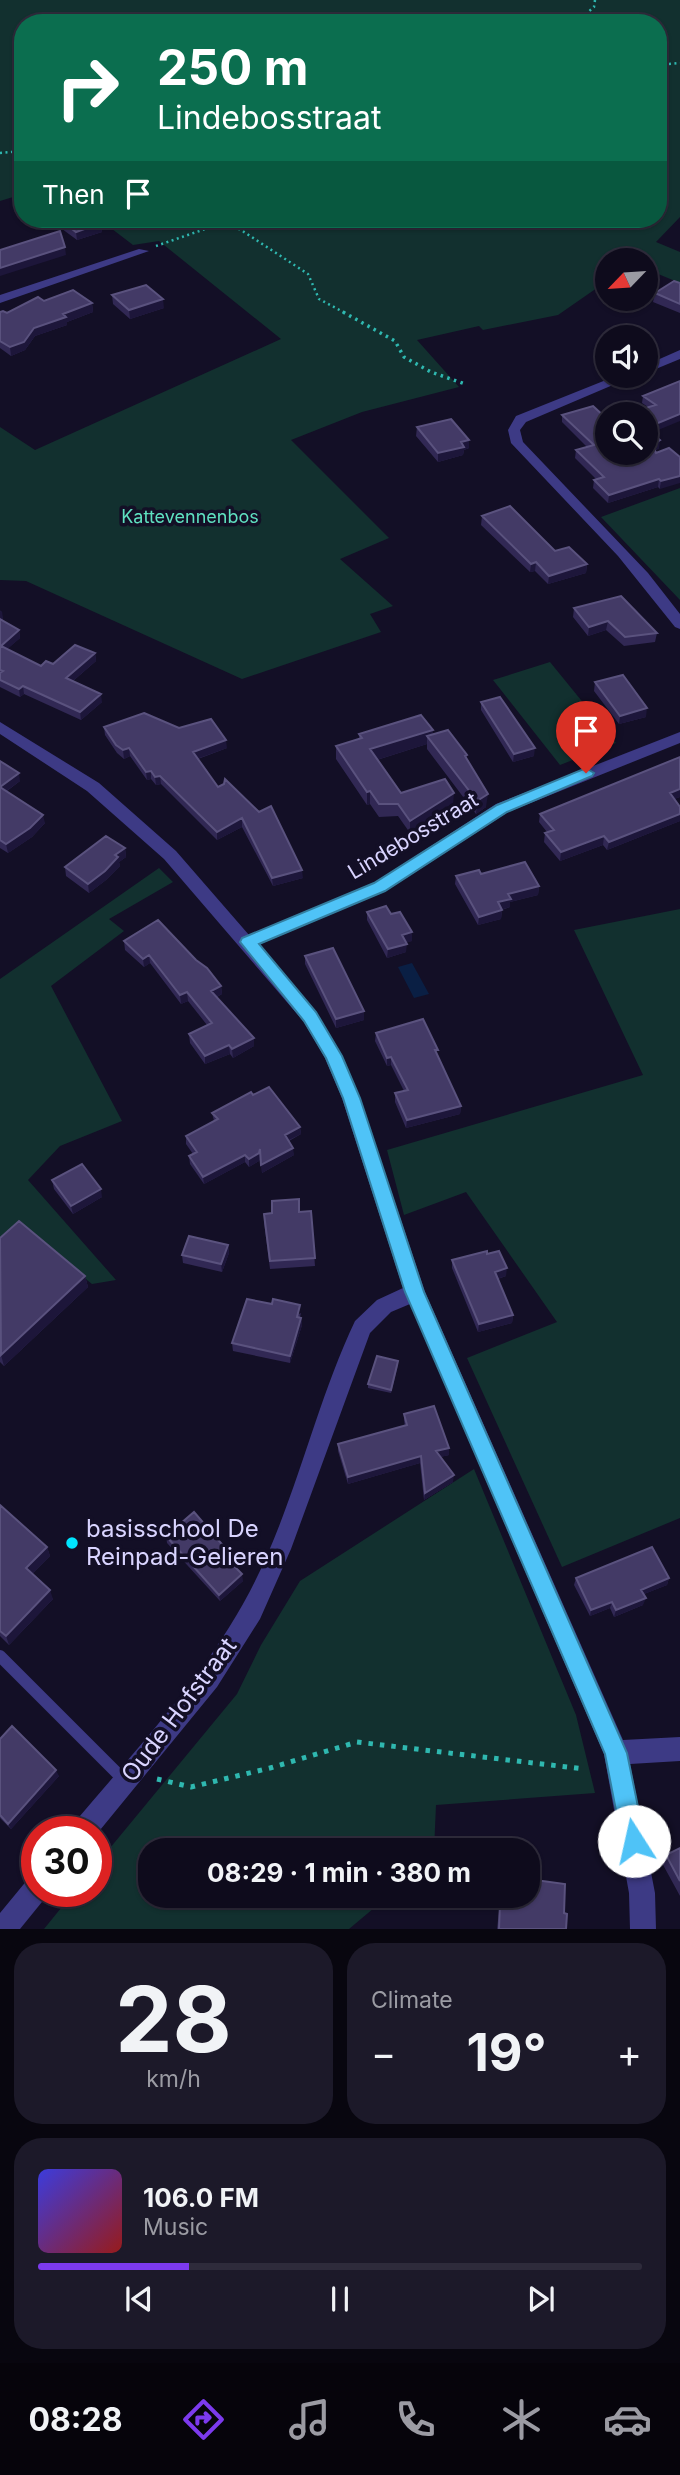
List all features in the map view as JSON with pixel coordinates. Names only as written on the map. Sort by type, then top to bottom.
[{"type":"street","points":[[0,299],[142,251]]},
{"type":"street","points":[[658,364],[680,354]]},
{"type":"street","points":[[598,388],[521,419],[514,430],[517,443],[601,529],[659,595],[680,624]]},
{"type":"street","points":[[0,727],[93,787],[170,855],[248,942],[310,1017],[333,1056],[351,1098],[415,1292],[616,1753],[642,1893],[643,1929]]},
{"type":"street","name":"Lindebosstraat","points":[[248,942],[380,887],[502,808],[680,737]]},
{"type":"street","name":"Oude Hofstraat","points":[[96,1816],[209,1679],[252,1611],[281,1549],[362,1327],[384,1306],[415,1292]]},
{"type":"street","points":[[616,1753],[680,1749]]},
{"type":"street","points":[[3,1929],[21,1907]]},
{"type":"lane","points":[[0,1656],[125,1781]]},
{"type":"path","points":[[586,14],[594,7],[595,0]]},
{"type":"path","points":[[142,251],[206,228]]},
{"type":"path","points":[[236,228],[308,274],[319,299],[395,341],[404,358],[431,372],[465,384]]},
{"type":"path","points":[[155,1779],[191,1787],[270,1768],[357,1741],[584,1769]]},
{"type":"green space","name":"Kattevennenbos","points":[[0,0],[680,0],[680,217],[656,242],[680,252],[680,283],[658,274],[658,248],[595,248],[595,289],[558,315],[483,330],[479,326],[417,340],[459,387],[362,412],[291,440],[389,538],[340,559],[393,606],[370,614],[381,632],[242,679],[26,581],[0,580],[0,427],[35,450],[281,339],[159,241],[133,245],[111,228],[667,228],[667,14],[14,14],[14,197],[0,201]]},
{"type":"green space","points":[[680,488],[680,600],[601,517]]},
{"type":"green space","points":[[550,662],[616,743],[560,765],[493,680]]},
{"type":"green space","points":[[159,868],[173,882],[109,919],[124,931],[51,986],[122,1121],[60,1146],[28,1180],[116,1280],[92,1284],[22,1228],[0,1247],[0,979]]},
{"type":"green space","points":[[680,909],[680,1518],[562,1567],[467,1358],[557,1322],[466,1192],[404,1215],[387,1150],[643,1075],[574,930]]},
{"type":"green space","points":[[474,1469],[576,1715],[595,1793],[436,1805],[435,1838],[138,1838],[138,1908],[374,1908],[349,1929],[44,1929],[62,1907],[112,1907],[112,1846],[237,1694],[261,1645],[300,1581]]},
{"type":"water","points":[[412,963],[429,994],[414,998],[398,967]]},
{"type":"building","points":[[71,228],[87,228],[76,232]]},
{"type":"building","points":[[60,231],[65,247],[0,268],[0,250]]},
{"type":"building","points":[[674,281],[680,283],[680,304],[658,294],[658,291]]},
{"type":"building","points":[[146,285],[163,299],[129,310],[112,295]]},
{"type":"building","points":[[73,290],[92,303],[63,314],[66,317],[34,328],[24,342],[10,347],[0,341],[0,312],[7,313],[38,297],[44,301]]},
{"type":"building","points":[[680,381],[680,414],[658,423],[658,402],[652,402],[643,396]]},
{"type":"building","points":[[593,406],[595,408],[595,465],[658,465],[658,452],[669,448],[680,457],[680,476],[661,481],[659,479],[609,495],[594,480],[604,477],[576,450],[594,445],[562,415]]},
{"type":"building","points":[[451,419],[469,440],[461,442],[464,447],[438,453],[417,427]]},
{"type":"building","points":[[510,506],[555,551],[569,547],[587,564],[549,576],[536,562],[531,564],[482,516]]},
{"type":"building","points":[[621,596],[657,633],[625,637],[608,621],[589,627],[574,608]]},
{"type":"building","points":[[0,619],[19,630],[1,646],[41,666],[46,661],[53,664],[75,645],[95,653],[66,678],[101,694],[80,712],[23,686],[19,689],[0,680],[0,673],[3,671],[0,670]]},
{"type":"building","points":[[623,675],[647,708],[620,716],[595,682]]},
{"type":"building","points":[[500,697],[535,748],[514,754],[481,702]]},
{"type":"building","points":[[144,713],[179,728],[211,719],[226,740],[193,752],[218,787],[224,784],[225,779],[259,812],[271,806],[302,870],[272,878],[242,818],[217,832],[160,776],[155,777],[151,771],[146,772],[129,748],[123,750],[116,745],[104,727]]},
{"type":"building","points":[[421,715],[433,730],[370,749],[401,793],[445,779],[454,793],[410,821],[398,804],[379,804],[370,791],[367,792],[336,746],[362,738],[359,734]]},
{"type":"building","points":[[448,730],[467,755],[465,756],[488,794],[477,801],[427,736]]},
{"type":"building","points":[[680,757],[680,789],[670,793],[680,807],[680,814],[609,842],[604,836],[561,852],[545,833],[554,830],[540,814]]},
{"type":"building","points":[[0,761],[19,773],[0,787]]},
{"type":"building","points":[[0,787],[43,815],[30,828],[6,844],[0,840]]},
{"type":"building","points":[[106,836],[125,848],[115,855],[118,857],[105,871],[88,884],[65,867]]},
{"type":"building","points":[[525,862],[539,886],[508,894],[511,899],[498,902],[502,910],[479,917],[456,876],[479,870],[481,874]]},
{"type":"building","points":[[386,906],[391,914],[400,912],[412,932],[402,935],[407,944],[388,949],[367,912]]},
{"type":"building","points":[[158,920],[207,968],[221,986],[211,991],[254,1038],[232,1049],[229,1045],[205,1056],[189,1034],[212,1023],[187,992],[180,995],[149,955],[143,959],[124,941]]},
{"type":"building","points":[[333,948],[364,1011],[336,1019],[305,956]]},
{"type":"building","points":[[423,1019],[461,1106],[407,1120],[395,1093],[408,1090],[391,1057],[387,1058],[376,1033]]},
{"type":"building","points":[[269,1087],[300,1127],[285,1135],[293,1148],[261,1165],[260,1149],[259,1153],[249,1159],[245,1155],[203,1177],[189,1156],[197,1152],[186,1136],[218,1119],[212,1113],[251,1092],[253,1095]]},
{"type":"building","points":[[82,1164],[101,1189],[71,1206],[52,1180]]},
{"type":"building","points":[[299,1199],[299,1212],[311,1211],[315,1258],[270,1261],[264,1214],[272,1213],[272,1201]]},
{"type":"building","points":[[19,1221],[85,1276],[1,1355],[0,1238]]},
{"type":"building","points":[[189,1236],[228,1245],[221,1264],[182,1255]]},
{"type":"building","points":[[487,1251],[487,1254],[499,1251],[507,1268],[495,1272],[513,1315],[479,1324],[452,1260]]},
{"type":"building","points":[[247,1299],[272,1304],[273,1299],[300,1305],[297,1317],[301,1318],[290,1356],[232,1343]]},
{"type":"building","points":[[377,1356],[398,1361],[391,1390],[368,1384]]},
{"type":"building","points":[[434,1406],[449,1448],[436,1451],[454,1475],[425,1493],[421,1456],[348,1477],[338,1444],[407,1425],[404,1414]]},
{"type":"building","points":[[0,1505],[47,1547],[26,1568],[50,1590],[6,1636],[0,1631]]},
{"type":"building","points":[[194,1512],[233,1557],[229,1561],[242,1574],[219,1595],[166,1536]]},
{"type":"building","points":[[652,1547],[669,1578],[641,1590],[646,1598],[616,1610],[612,1602],[591,1610],[576,1578]]},
{"type":"building","points":[[12,1726],[56,1770],[8,1824],[0,1815],[0,1739]]},
{"type":"building","points":[[680,1848],[680,1881],[666,1855]]},
{"type":"building","points":[[540,1881],[565,1884],[566,1929],[499,1929],[500,1908],[540,1908]]},
{"type":"place","name":"basisschool De Reinpad-Gelieren","points":[[72,1543]]},
{"type":"route","points":[[586,773],[502,808],[380,887],[248,942],[310,1017],[333,1056],[351,1098],[415,1292],[616,1753],[634,1841]]}]
